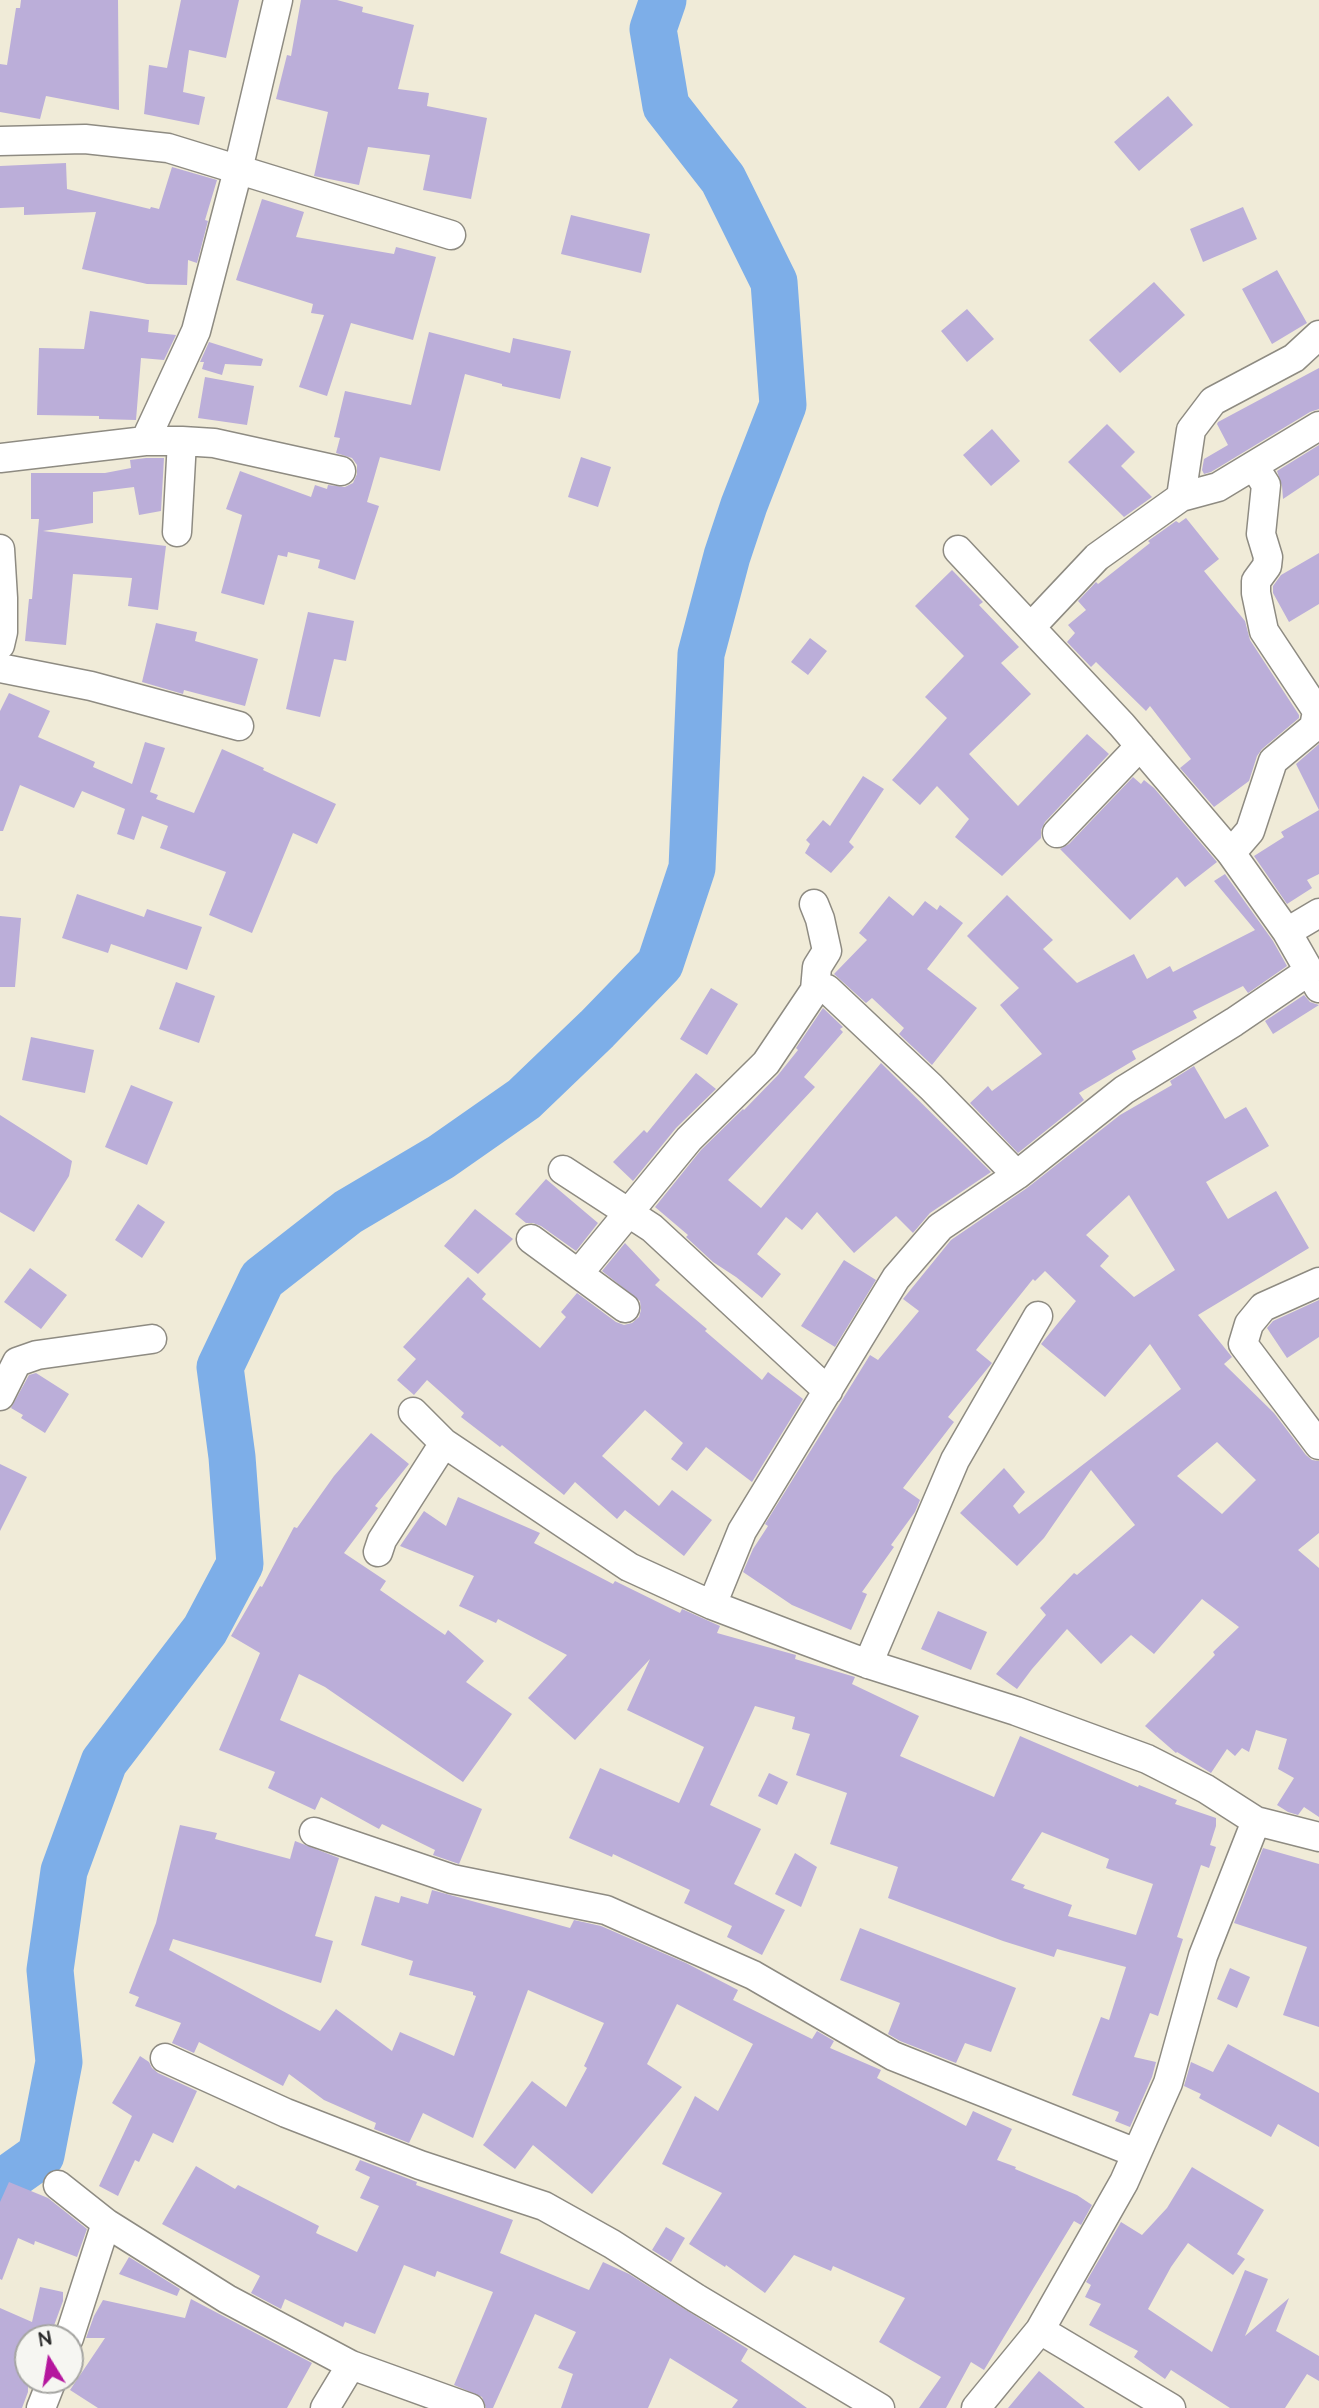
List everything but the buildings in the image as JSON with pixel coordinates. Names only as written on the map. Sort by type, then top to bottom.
[{"type":"street","points":[[145,441],[196,331],[278,0]]},
{"type":"street","points":[[0,141],[85,139],[168,148],[451,235]]},
{"type":"street","points":[[1181,497],[1191,430],[1213,401],[1294,358],[1319,335]]},
{"type":"street","points":[[1031,627],[1097,557],[1181,497],[1218,487],[1319,426]]},
{"type":"street","points":[[0,458],[145,441],[182,441],[214,443],[341,471]]},
{"type":"street","points":[[177,531],[182,441]]},
{"type":"street","points":[[1231,853],[1250,831],[1273,761],[1314,727],[1317,711],[1307,692],[1264,631],[1256,581],[1267,566],[1268,557],[1261,534],[1266,485],[1254,466]]},
{"type":"street","points":[[0,549],[3,610],[0,645]]},
{"type":"street","points":[[712,1605],[742,1531],[896,1278],[940,1227],[1017,1175],[1124,1090],[1234,1022],[1314,979],[1287,932],[1231,853],[1140,746],[958,550]]},
{"type":"street","points":[[0,668],[91,686],[239,726]]},
{"type":"street","points":[[1057,833],[1140,746]]},
{"type":"street","points":[[579,1273],[690,1139],[766,1063],[815,990],[817,967],[827,951],[814,904]]},
{"type":"street","points":[[1287,932],[1319,914]]},
{"type":"street","points":[[815,990],[827,989],[931,1087],[1017,1175]]},
{"type":"street","points":[[563,1170],[653,1228],[828,1391]]},
{"type":"street","points":[[531,1239],[625,1308]]},
{"type":"street","points":[[1319,1282],[1263,1307],[1249,1324],[1243,1344],[1319,1445]]},
{"type":"street","points":[[868,1664],[955,1460],[1038,1316]]},
{"type":"street","points":[[0,1396],[17,1363],[37,1355],[152,1339]]},
{"type":"street","points":[[413,1412],[444,1443],[629,1567],[712,1605],[868,1664],[1016,1711],[1147,1759],[1206,1788],[1256,1821],[1319,1837]]},
{"type":"street","points":[[378,1552],[382,1540],[444,1443]]},
{"type":"street","points":[[975,2408],[1040,2330],[1124,2182],[1168,2082],[1203,1956],[1256,1821]]},
{"type":"street","points":[[314,1832],[452,1879],[606,1910],[753,1975],[893,2056],[1136,2153]]},
{"type":"street","points":[[165,2058],[299,2118],[420,2165],[544,2206],[612,2244],[696,2298],[880,2408]]},
{"type":"street","points":[[58,2185],[106,2223],[227,2299],[351,2365],[470,2408]]},
{"type":"street","points":[[74,2324],[106,2223]]},
{"type":"street","points":[[1040,2330],[1171,2408]]},
{"type":"street","points":[[325,2408],[351,2365]]},
{"type":"waterway","points":[[0,2184],[41,2155],[59,2062],[50,1970],[64,1871],[104,1762],[205,1630],[240,1564],[232,1457],[220,1367],[262,1279],[348,1212],[441,1157],[524,1099],[660,964],[692,868],[701,654],[727,556],[783,405],[774,282],[723,179],[666,106],[653,29],[663,0]]}]
